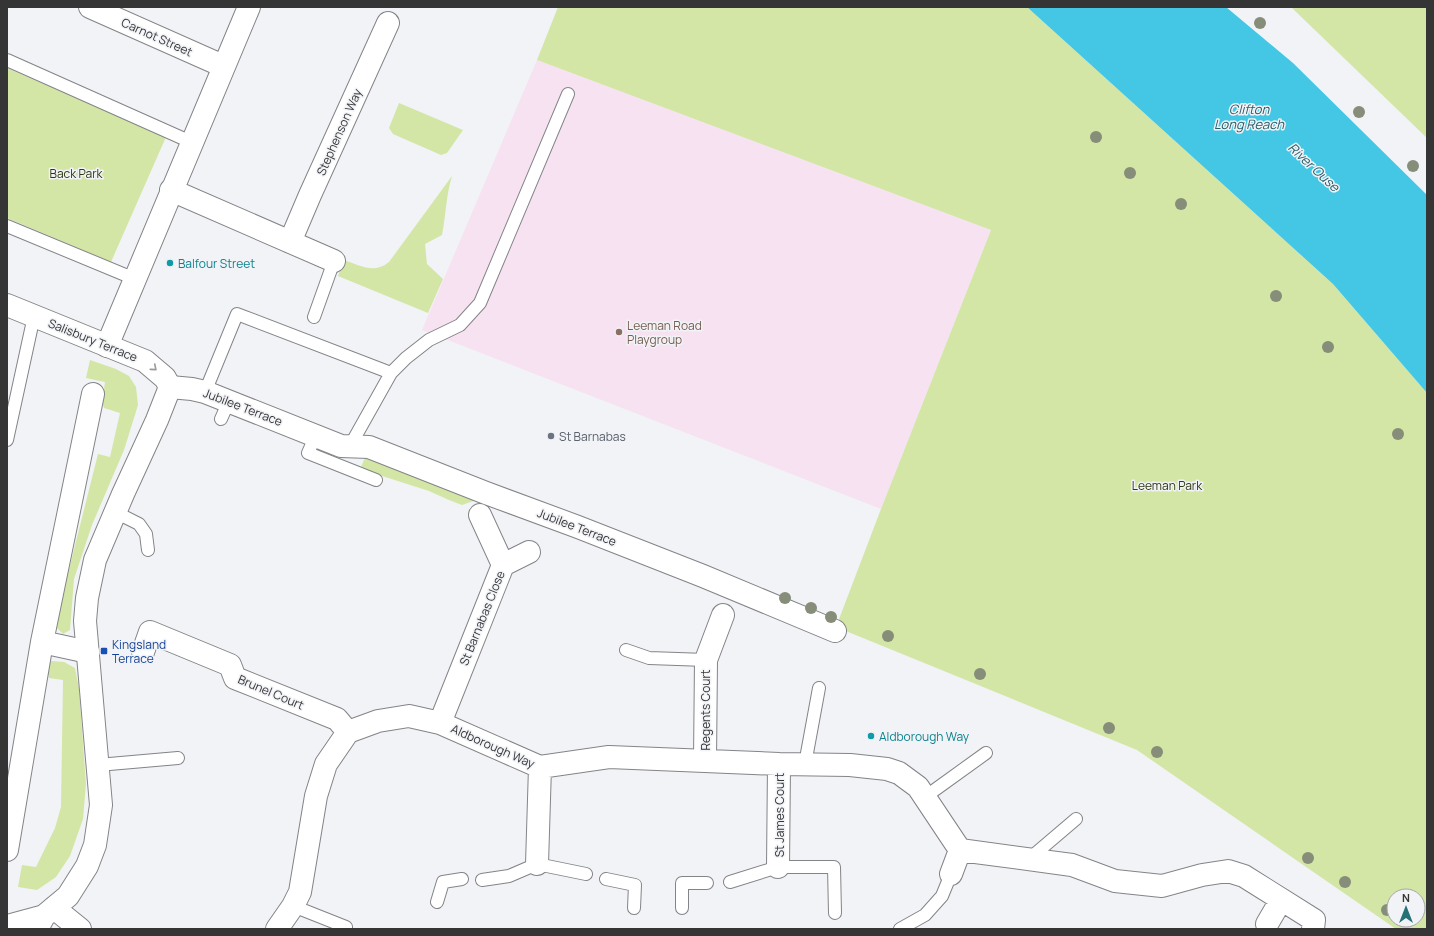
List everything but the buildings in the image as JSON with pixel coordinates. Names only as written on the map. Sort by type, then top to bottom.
[{"type":"street","name":"Carnot Street","points":[[90,7],[223,66]]},
{"type":"street","points":[[107,346],[191,142],[249,7]]},
{"type":"street","name":"Stephenson Way","points":[[290,242],[388,23]]},
{"type":"street","points":[[172,190],[334,261]]},
{"type":"street","name":"Salisbury Terrace","points":[[7,305],[145,361],[164,378],[170,387]]},
{"type":"street","points":[[45,918],[68,896],[87,866],[95,846],[101,805],[85,622],[87,598],[94,560],[157,420],[170,387]]},
{"type":"street","name":"Jubilee Terrace","points":[[170,387],[205,392],[225,410],[316,435],[341,446],[369,448],[703,576],[835,631]]},
{"type":"street","points":[[7,850],[42,642],[93,394]]},
{"type":"street","name":"St Barnabas Close","points":[[440,723],[503,565],[480,515]]},
{"type":"street","points":[[503,565],[529,552]]},
{"type":"street","name":"Regents Court","points":[[705,760],[706,660],[723,615]]},
{"type":"street","name":"Brunel Court","points":[[143,652],[150,632],[230,664],[234,678],[337,719],[348,732]]},
{"type":"street","points":[[42,642],[88,652]]},
{"type":"street","name":"Aldborough Way","points":[[348,732],[378,722],[409,716],[440,723],[540,767],[609,757],[779,764],[850,765],[887,769],[899,773],[918,787],[960,850]]},
{"type":"street","points":[[277,929],[294,906],[300,892],[316,796],[326,764],[348,732]]},
{"type":"street","name":"St James Court","points":[[778,867],[779,764]]},
{"type":"street","points":[[537,864],[540,767]]},
{"type":"street","points":[[951,874],[960,850],[1072,865],[1115,881],[1162,886],[1202,875],[1228,871],[1244,876],[1281,900],[1313,925]]},
{"type":"street","points":[[1267,924],[1281,900]]},
{"type":"street","points":[[7,926],[45,918],[80,929]]},
{"type":"lane","points":[[7,60],[191,142]]},
{"type":"lane","points":[[350,446],[391,373],[406,358],[429,340],[460,326],[480,303],[568,94]]},
{"type":"lane","points":[[7,226],[135,279]]},
{"type":"lane","points":[[314,317],[334,261]]},
{"type":"lane","points":[[205,392],[237,314],[391,373]]},
{"type":"lane","points":[[7,440],[34,316]]},
{"type":"lane","points":[[316,435],[308,453],[376,480]]},
{"type":"lane","points":[[115,512],[139,524],[146,534],[148,550]]},
{"type":"lane","points":[[626,650],[649,658],[706,660]]},
{"type":"lane","points":[[805,764],[819,688]]},
{"type":"lane","points":[[925,797],[986,753]]},
{"type":"lane","points":[[98,765],[178,758]]},
{"type":"lane","points":[[1028,859],[1076,819]]},
{"type":"lane","points":[[482,880],[509,876],[537,864],[586,874]]},
{"type":"lane","points":[[730,882],[778,867],[834,867],[835,912]]},
{"type":"lane","points":[[900,929],[925,915],[942,896],[951,874]]},
{"type":"lane","points":[[437,902],[443,882],[462,879]]},
{"type":"lane","points":[[606,879],[635,885],[634,908]]},
{"type":"lane","points":[[682,908],[682,883],[706,883]]},
{"type":"lane","points":[[294,906],[346,927]]},
{"type":"shaded area","points":[[537,60],[991,230],[881,509],[422,330]]},
{"type":"green space","name":"Leeman Park","points":[[558,7],[1027,7],[1333,284],[1427,393],[1427,929],[1395,928],[1426,928],[1426,888],[1386,888],[1386,922],[1137,750],[836,627],[991,230],[537,60]]},
{"type":"green space","points":[[1291,7],[1427,7],[1427,138]]},
{"type":"green space","name":"Back Park","points":[[7,68],[166,137],[111,262],[7,218]]},
{"type":"green space","points":[[399,103],[463,130],[447,153],[441,155],[393,134],[389,128]]},
{"type":"green space","points":[[452,176],[448,190],[442,235],[425,244],[427,264],[443,279],[428,313],[338,276],[344,260],[367,268],[378,268],[389,262]]},
{"type":"green space","points":[[90,360],[116,369],[129,376],[136,387],[138,405],[124,450],[92,525],[74,579],[70,630],[63,634],[57,628],[58,613],[98,454],[110,457],[120,413],[104,408],[102,402],[105,382],[86,378]]},
{"type":"green space","points":[[366,455],[479,499],[462,505],[429,491],[379,475],[361,467]]},
{"type":"green space","points":[[51,661],[64,662],[75,668],[79,688],[86,784],[83,819],[70,856],[56,877],[37,890],[18,887],[22,865],[36,867],[55,828],[61,807],[63,680],[49,678],[47,669]]},
{"type":"water","name":"Clifton Long Reach","points":[[1027,7],[1226,7],[1293,63],[1427,195],[1427,393],[1333,284]]},
{"type":"place","name":"Balfour Street","points":[[170,263]]},
{"type":"place","name":"Leeman Road Playgroup","points":[[619,332]]},
{"type":"place","name":"St Barnabas","points":[[551,436]]},
{"type":"place","name":"Kingsland Terrace","points":[[104,651]]},
{"type":"place","name":"Aldborough Way","points":[[871,736]]},
{"type":"water label","name":"River Ouse","points":[[1314,167]]}]
